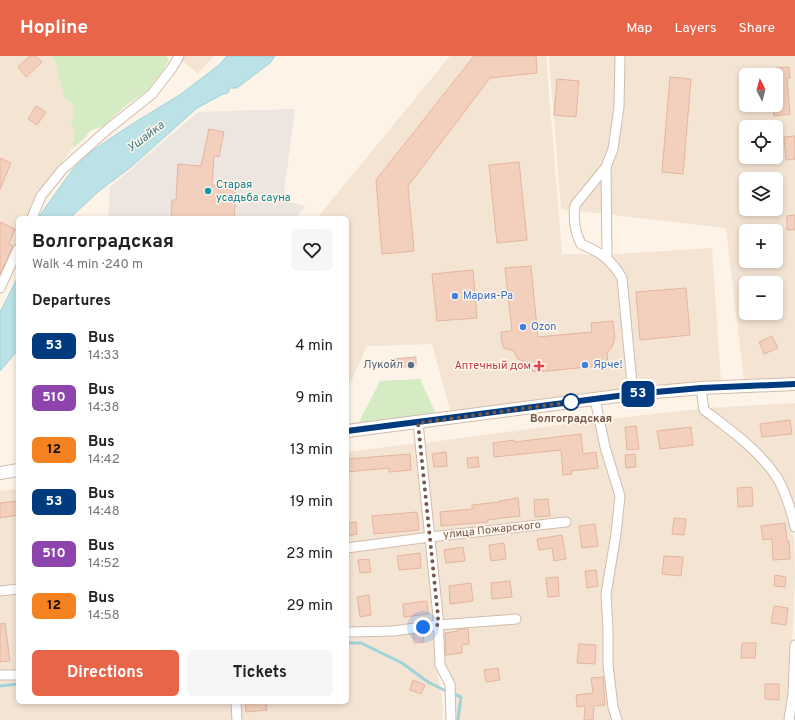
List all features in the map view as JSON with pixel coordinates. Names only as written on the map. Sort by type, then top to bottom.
[{"type":"street","points":[[33,216],[41,196],[62,170],[108,129],[152,94],[172,68],[179,56]]},
{"type":"street","points":[[620,56],[619,106],[613,149],[606,167],[575,205],[575,225],[577,237],[581,244],[592,248],[607,258],[622,278],[633,394]]},
{"type":"street","points":[[606,167],[607,258]]},
{"type":"street","points":[[0,288],[16,253]]},
{"type":"street","points":[[349,431],[633,394],[701,388],[795,384]]},
{"type":"street","points":[[701,388],[704,410],[756,452],[776,476],[792,512],[795,527]]},
{"type":"street","points":[[595,399],[605,447],[620,496],[616,534],[606,594],[608,666],[613,707],[617,720]]},
{"type":"street","points":[[418,423],[430,537],[440,665],[450,684],[451,720]]},
{"type":"street","points":[[0,473],[16,470]]},
{"type":"street","name":"улица Пожарского","points":[[349,548],[566,522]]},
{"type":"street","points":[[0,591],[16,589]]},
{"type":"street","points":[[349,632],[393,631],[438,625],[516,619]]},
{"type":"street","points":[[789,720],[793,694],[795,645]]},
{"type":"street","points":[[0,675],[15,676]]},
{"type":"street","points":[[236,704],[237,720]]},
{"type":"shaded area","points":[[0,56],[51,56],[55,61],[65,99],[73,104],[74,117],[70,121],[75,131],[72,149],[35,198],[29,216],[16,216],[16,248],[0,280]]},
{"type":"shaded area","points":[[175,56],[214,56],[198,73]]},
{"type":"shaded area","points":[[450,56],[546,56],[562,254],[602,255],[712,248],[721,382],[451,413],[432,344],[367,346],[349,386],[349,216],[319,216]]},
{"type":"shaded area","points":[[549,56],[795,56],[795,379],[744,381],[726,228],[561,209]]},
{"type":"shaded area","points":[[295,109],[283,200],[305,206],[298,216],[108,216],[110,187],[198,112]]},
{"type":"shaded area","points":[[795,403],[795,511],[779,474],[730,424],[709,408]]},
{"type":"shaded area","points":[[698,409],[754,455],[774,478],[788,513],[794,538],[795,577],[790,694],[785,720],[619,720],[611,665],[609,594],[623,496],[607,446],[602,420]]},
{"type":"shaded area","points":[[595,420],[617,496],[604,594],[614,720],[453,720],[443,665],[424,443]]},
{"type":"shaded area","points":[[417,443],[425,535],[349,545],[349,452]]},
{"type":"shaded area","points":[[16,489],[16,586],[0,588],[0,491]]},
{"type":"shaded area","points":[[426,542],[434,618],[435,657],[443,707],[442,720],[241,720],[239,704],[349,704],[349,553]]},
{"type":"shaded area","points":[[16,592],[16,673],[0,671],[0,594]]},
{"type":"shaded area","points":[[0,676],[16,678],[16,704],[231,704],[233,720],[0,720]]},
{"type":"green space","points":[[51,56],[166,56],[169,59],[164,69],[148,90],[124,107],[104,126],[91,130],[84,139],[72,149],[75,131],[70,121],[74,117],[73,104],[65,99],[55,61]]},
{"type":"green space","points":[[420,379],[436,414],[358,424],[380,381]]},
{"type":"water","name":"Ушайка","points":[[227,56],[275,56],[270,63],[237,88],[230,88],[228,93],[223,94],[197,108],[131,167],[99,191],[72,216],[39,216],[73,169],[92,151],[181,94],[219,65]]},
{"type":"water","points":[[16,281],[16,352],[0,371],[0,312]]},
{"type":"building","points":[[30,56],[36,56],[42,62],[26,77],[18,67]]},
{"type":"building","points":[[474,56],[536,56],[537,73],[490,78],[408,186],[414,251],[382,254],[376,180]]},
{"type":"building","points":[[789,67],[790,78],[787,78],[790,114],[774,116],[774,112],[783,112],[783,68],[776,68]]},
{"type":"building","points":[[670,77],[691,79],[683,174],[662,172]]},
{"type":"building","points":[[557,79],[579,81],[576,117],[554,115]]},
{"type":"building","points":[[36,106],[46,112],[37,125],[28,119]]},
{"type":"building","name":"Старая усадьба сауна","points":[[209,129],[224,132],[219,157],[214,156],[212,185],[236,187],[234,216],[171,216],[172,200],[176,200],[178,164],[201,166]]},
{"type":"building","points":[[795,136],[795,159],[786,160],[784,137]]},
{"type":"building","points":[[0,158],[11,163],[0,189]]},
{"type":"building","points":[[519,162],[527,240],[497,243],[489,165]]},
{"type":"building","points":[[795,215],[795,230],[787,230],[787,216]]},
{"type":"building","points":[[0,222],[15,229],[9,244],[13,246],[0,274]]},
{"type":"building","points":[[531,266],[538,337],[592,332],[591,323],[613,321],[615,337],[612,347],[607,353],[608,365],[537,372],[532,371],[529,363],[518,359],[513,350],[504,348],[501,332],[512,331],[505,268]]},
{"type":"building","name":"Мария-Ра","points":[[473,270],[477,318],[437,321],[432,274]]},
{"type":"building","points":[[686,288],[690,335],[640,340],[636,292]]},
{"type":"building","points":[[772,336],[778,348],[764,354],[759,342]]},
{"type":"building","points":[[416,357],[416,366],[392,368],[391,359]]},
{"type":"building","points":[[790,420],[792,434],[762,437],[760,424]]},
{"type":"building","points":[[636,426],[639,449],[627,450],[625,427]]},
{"type":"building","points":[[691,427],[693,445],[660,449],[657,431]]},
{"type":"building","points":[[581,434],[583,454],[596,452],[598,468],[571,471],[572,474],[563,475],[561,450],[494,457],[493,443]]},
{"type":"building","points":[[446,452],[447,466],[434,467],[432,454]]},
{"type":"building","points":[[410,454],[411,470],[389,472],[389,468],[349,472],[349,459]]},
{"type":"building","points":[[635,454],[636,467],[626,468],[625,455]]},
{"type":"building","points":[[478,457],[479,467],[468,468],[467,458]]},
{"type":"building","points":[[752,487],[753,506],[738,507],[737,488]]},
{"type":"building","points":[[518,498],[520,516],[487,520],[488,522],[441,526],[440,512],[472,509],[472,505],[500,502],[499,501]]},
{"type":"building","points":[[548,499],[550,516],[535,517],[534,500]]},
{"type":"building","points":[[16,501],[16,515],[0,518],[0,503]]},
{"type":"building","points":[[417,512],[419,530],[374,534],[372,516]]},
{"type":"building","points":[[674,518],[686,519],[684,535],[672,534]]},
{"type":"building","points":[[356,522],[357,534],[349,536],[349,523]]},
{"type":"building","points":[[785,523],[787,541],[789,541],[790,559],[773,560],[772,539],[763,540],[761,526]]},
{"type":"building","points":[[595,524],[598,546],[582,548],[579,526]]},
{"type":"building","points":[[562,535],[566,559],[554,561],[552,548],[539,550],[537,539]]},
{"type":"building","points":[[504,543],[506,559],[491,561],[489,545]]},
{"type":"building","points":[[463,547],[465,561],[446,563],[444,550]]},
{"type":"building","points":[[420,553],[421,568],[399,570],[397,556]]},
{"type":"building","points":[[664,556],[683,557],[681,576],[662,574]]},
{"type":"building","points":[[369,559],[371,572],[360,573],[358,560]]},
{"type":"building","points":[[596,570],[598,586],[587,588],[585,571]]},
{"type":"building","points":[[775,575],[786,577],[785,587],[774,586]]},
{"type":"building","points":[[558,577],[559,596],[548,597],[546,578]]},
{"type":"building","points":[[510,581],[512,597],[492,599],[491,583]]},
{"type":"building","points":[[471,583],[473,601],[450,604],[449,586]]},
{"type":"building","points":[[369,595],[371,615],[360,617],[357,597]]},
{"type":"building","points":[[427,601],[428,614],[404,617],[403,604]]},
{"type":"building","points":[[774,606],[788,608],[786,625],[771,623]]},
{"type":"building","points":[[5,623],[10,661],[0,662],[0,624]]},
{"type":"building","points":[[458,629],[468,629],[469,644],[462,645],[462,653],[446,655],[445,633],[458,631]]},
{"type":"building","points":[[423,633],[424,642],[414,643],[413,634]]},
{"type":"building","points":[[742,643],[756,643],[755,658],[741,658]]},
{"type":"building","points":[[579,644],[596,645],[595,664],[577,663]]},
{"type":"building","points":[[498,668],[500,680],[486,682],[484,670]]},
{"type":"building","points":[[603,677],[605,705],[594,706],[593,720],[584,720],[585,706],[577,707],[576,695],[593,693],[591,678]]},
{"type":"building","points":[[413,680],[425,685],[421,694],[410,690]]},
{"type":"building","points":[[765,684],[779,684],[779,700],[765,699]]},
{"type":"building","points":[[245,704],[266,704],[267,710],[246,712]]},
{"type":"waterway","points":[[349,643],[361,643],[402,663],[428,682],[444,690]]},
{"type":"waterway","points":[[0,686],[16,684]]},
{"type":"waterway","points":[[454,694],[461,697],[458,720]]},
{"type":"bus line","name":"53","points":[[349,431],[457,418],[633,394],[701,388],[795,384]]},
{"type":"place","name":"Старая усадьба сауна","points":[[208,191]]},
{"type":"place","name":"Мария-Ра","points":[[455,296]]},
{"type":"place","name":"Ozon","points":[[523,327]]},
{"type":"place","name":"Лукойл","points":[[411,365]]},
{"type":"place","name":"Ярче!","points":[[585,365]]},
{"type":"place","name":"Аптечный дом","points":[[539,366]]},
{"type":"place","name":"Волгоградская","points":[[571,402]]},
{"type":"route","points":[[423,627],[438,625],[438,616],[418,423],[571,402]]}]
